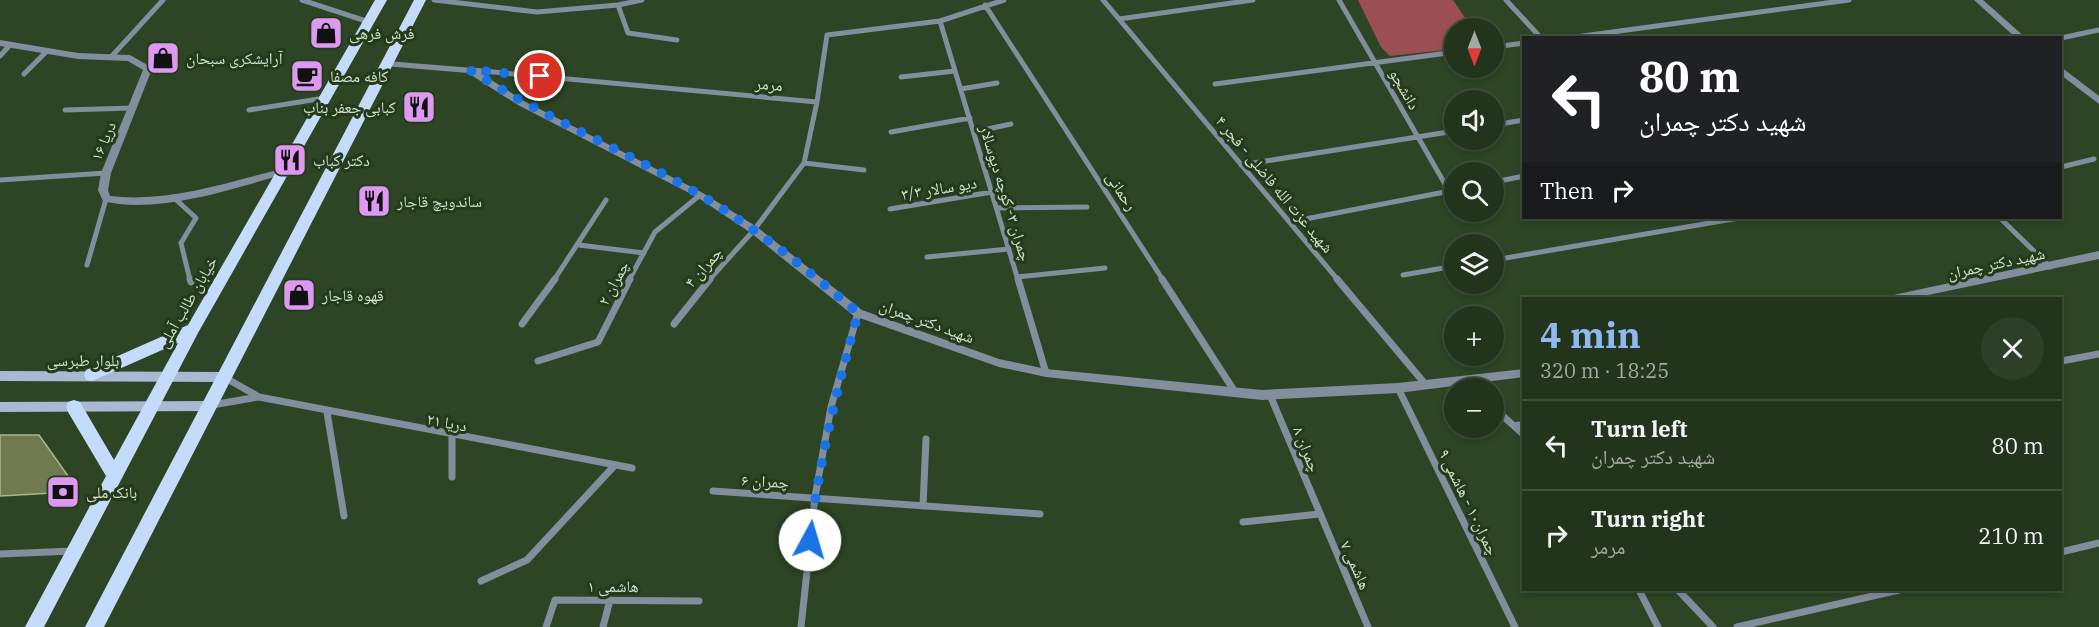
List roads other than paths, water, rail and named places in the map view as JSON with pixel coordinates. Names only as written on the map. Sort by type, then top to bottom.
[{"type":"main road","name":"خیابان طالب آملی","points":[[34,627],[193,330],[328,98],[381,0]]},
{"type":"main road","points":[[94,627],[420,0]]},
{"type":"main road","points":[[92,375],[193,330]]},
{"type":"main road","name":"بلوار طبرسی","points":[[0,376],[224,377]]},
{"type":"main road","points":[[74,406],[115,476]]},
{"type":"main road","points":[[0,407],[209,406]]},
{"type":"street","points":[[112,56],[163,0]]},
{"type":"street","points":[[302,0],[369,22]]},
{"type":"street","points":[[434,0],[537,12],[618,5],[642,0]]},
{"type":"street","points":[[577,8],[580,0]]},
{"type":"street","points":[[864,170],[804,163],[817,102],[826,36],[940,21],[1004,0]]},
{"type":"street","name":"شهید عزت الله فاضلی - فجر ۴","points":[[1103,0],[1427,385]]},
{"type":"street","points":[[1119,19],[1253,0]]},
{"type":"street","name":"دانشجو","points":[[1338,0],[1444,178]]},
{"type":"street","points":[[1506,0],[1539,36]]},
{"type":"street","points":[[1583,36],[1849,0]]},
{"type":"street","points":[[1978,0],[2020,36]]},
{"type":"street","points":[[618,5],[628,33],[677,40]]},
{"type":"street","name":"رحمانی","points":[[985,5],[1235,392]]},
{"type":"street","name":"چمران ۳- كوچه ديوسالار","points":[[940,21],[1046,373]]},
{"type":"street","points":[[2062,38],[2099,30]]},
{"type":"street","points":[[1504,46],[1522,43]]},
{"type":"street","points":[[0,56],[4,44]]},
{"type":"street","name":"دریا ۱۶","points":[[4,44],[78,56],[130,58],[148,69],[105,173],[103,190],[106,199]]},
{"type":"street","points":[[24,74],[47,51]]},
{"type":"street","points":[[1215,84],[1444,54]]},
{"type":"street","name":"شهید دکتر چمران","points":[[387,64],[470,70],[521,103],[700,195],[754,230],[858,313],[999,363],[1046,373],[1270,394],[1444,385]]},
{"type":"street","name":"مرمر","points":[[470,70],[817,102]]},
{"type":"street","points":[[901,77],[956,70]]},
{"type":"street","points":[[2062,71],[2099,101]]},
{"type":"street","points":[[961,89],[996,83]]},
{"type":"street","points":[[249,111],[328,98]]},
{"type":"street","points":[[65,110],[133,108]]},
{"type":"street","points":[[891,132],[970,118]]},
{"type":"street","points":[[1504,123],[1522,120]]},
{"type":"street","points":[[974,132],[1011,124]]},
{"type":"street","points":[[1241,165],[1444,133]]},
{"type":"street","points":[[2062,167],[2094,159]]},
{"type":"street","name":"چمران ۴","points":[[674,324],[702,288],[754,230],[804,163]]},
{"type":"street","points":[[87,265],[106,199],[123,202],[173,197],[285,171]]},
{"type":"street","points":[[0,180],[105,173]]},
{"type":"street","points":[[1504,180],[1522,176]]},
{"type":"street","name":"دیو سالار ۳/۳","points":[[890,209],[992,192]]},
{"type":"street","points":[[1290,222],[1444,193]]},
{"type":"street","name":"چمران ۲","points":[[538,361],[598,342],[655,232],[700,195]]},
{"type":"street","points":[[173,197],[196,218],[181,243],[191,282]]},
{"type":"street","points":[[522,324],[579,245],[606,200]]},
{"type":"street","points":[[996,208],[1087,207]]},
{"type":"street","points":[[1504,258],[1723,219]]},
{"type":"street","points":[[2001,219],[2050,267]]},
{"type":"street","points":[[579,245],[644,253]]},
{"type":"street","points":[[927,257],[1009,249]]},
{"type":"street","name":"شهید دکتر چمران","points":[[1903,297],[2099,255]]},
{"type":"street","points":[[1017,277],[1105,268]]},
{"type":"street","points":[[1403,275],[1444,268]]},
{"type":"street","points":[[801,627],[815,497],[831,407],[858,313]]},
{"type":"street","points":[[2062,361],[2099,354]]},
{"type":"street","name":"شهید دکتر چمران","points":[[1498,378],[1522,372]]},
{"type":"street","name":"دریا ۲۱","points":[[224,377],[259,397],[452,436],[632,468]]},
{"type":"street","name":"چمران۱۰ - هاشمی ۹","points":[[1398,388],[1515,627]]},
{"type":"street","name":"چمران ۸","points":[[1270,394],[1318,514]]},
{"type":"street","name":"دریا ۲۱","points":[[209,406],[259,397]]},
{"type":"street","points":[[327,412],[344,516]]},
{"type":"street","points":[[1504,417],[1522,433]]},
{"type":"street","points":[[1515,426],[1522,424]]},
{"type":"street","points":[[452,436],[452,477]]},
{"type":"street","points":[[923,506],[926,439]]},
{"type":"street","points":[[481,581],[526,561],[615,465]]},
{"type":"street","name":"چمران ۶","points":[[713,491],[1040,514]]},
{"type":"street","points":[[1243,522],[1318,514]]},
{"type":"street","name":"هاشمی ۷","points":[[1318,514],[1368,627]]},
{"type":"street","points":[[2062,552],[2099,543]]},
{"type":"street","points":[[0,554],[74,551]]},
{"type":"street","points":[[1640,591],[1658,627]]},
{"type":"street","points":[[1679,591],[1713,627]]},
{"type":"street","points":[[1737,627],[1895,591]]},
{"type":"street","name":"هاشمی ۱","points":[[546,627],[555,600],[699,601]]},
{"type":"street","points":[[603,627],[610,600]]},
{"type":"place","name":"فرش فرهی","points":[[326,33]]},
{"type":"place","name":"آرایشکری سبحان","points":[[163,58]]},
{"type":"place","name":"کافه مصفا","points":[[307,76]]},
{"type":"place","name":"کبابی جعفر بناب","points":[[419,107]]},
{"type":"place","name":"دكتر كباب","points":[[290,160]]},
{"type":"place","name":"ساندویچ قاجار","points":[[374,201]]},
{"type":"place","name":"قهوه قاجار","points":[[299,295]]},
{"type":"place","name":"بانک ملی","points":[[63,492]]}]
